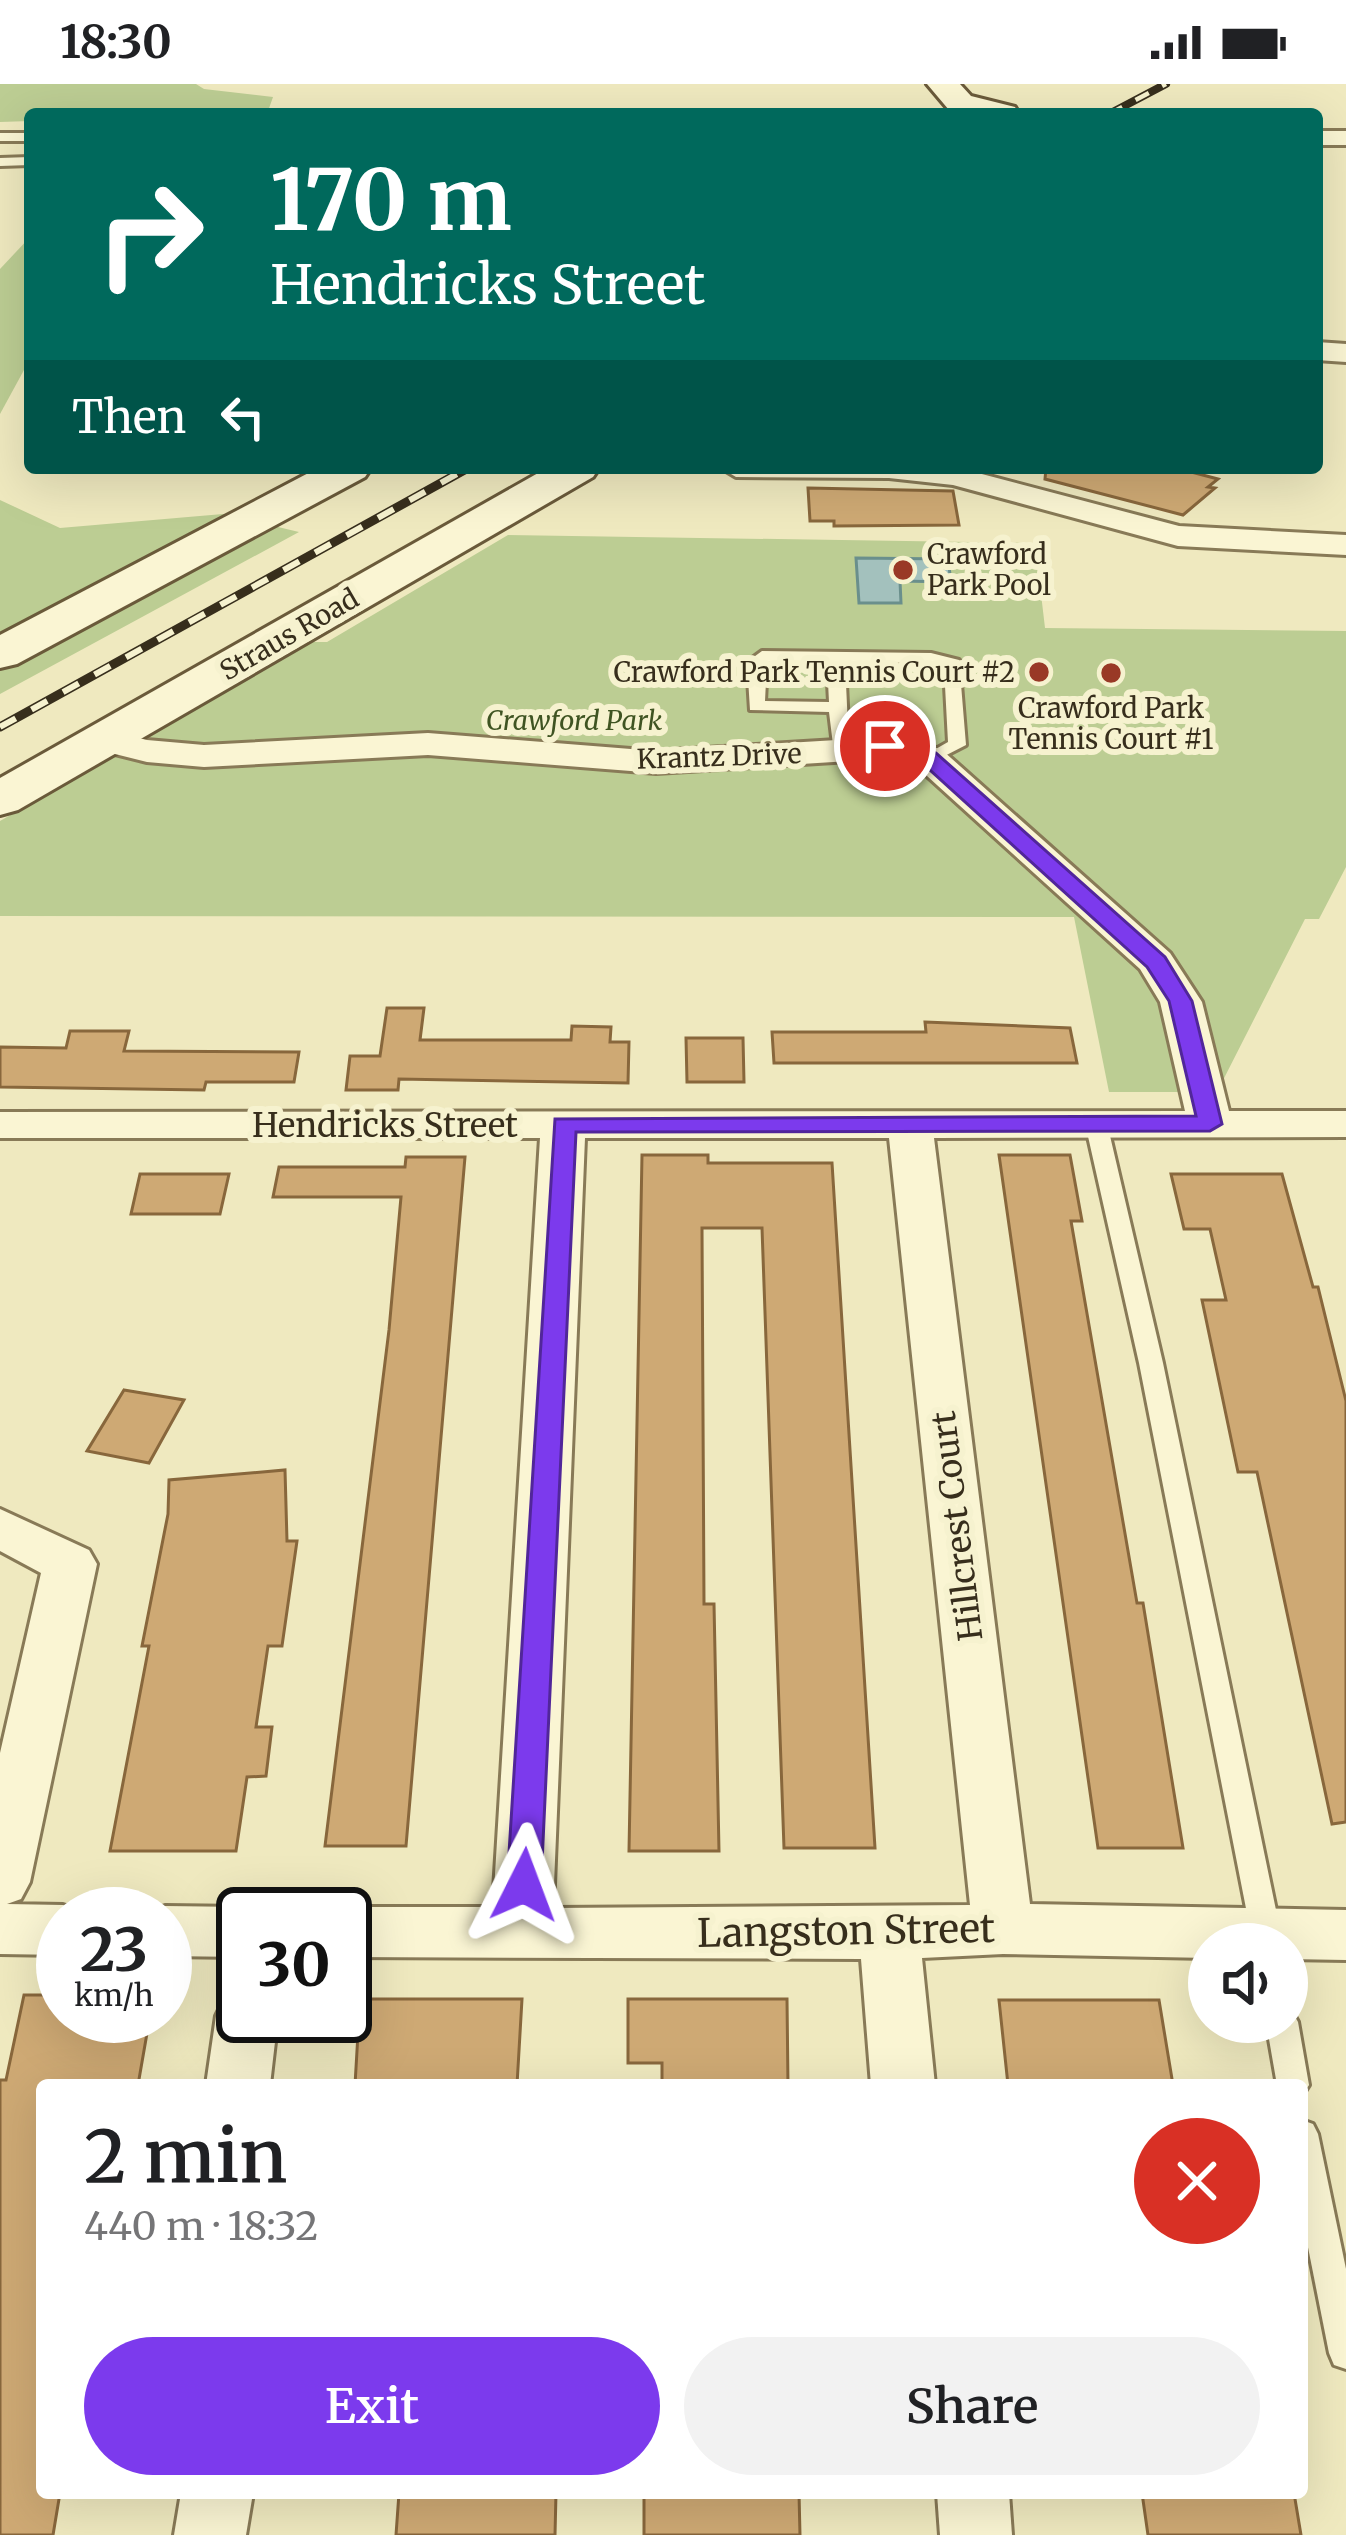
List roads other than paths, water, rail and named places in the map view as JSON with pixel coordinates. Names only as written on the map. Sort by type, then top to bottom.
[{"type":"street","points":[[943,84],[960,103],[980,108]]},
{"type":"street","points":[[966,84],[1005,108]]},
{"type":"street","points":[[0,654],[339,474]]},
{"type":"street","name":"Straus Road","points":[[0,799],[568,474]]},
{"type":"street","points":[[935,474],[1178,536],[1226,542],[1346,544]]},
{"type":"street","name":"Krantz Drive","points":[[104,740],[147,751],[204,756],[428,744],[656,762],[903,747],[929,758]]},
{"type":"street","points":[[929,758],[1156,962],[1180,1001],[1210,1124]]},
{"type":"street","points":[[522,1932],[563,1124]]},
{"type":"street","name":"Hillcrest Court","points":[[910,1124],[1003,1929]]},
{"type":"street","name":"Hendricks Street","points":[[0,1125],[1346,1124]]},
{"type":"street","points":[[0,1528],[70,1564],[0,1882]]},
{"type":"street","points":[[0,1929],[36,1930]]},
{"type":"street","name":"Langston Street","points":[[372,1932],[889,1934],[1003,1929],[1188,1936]]},
{"type":"street","points":[[889,1934],[902,2079]]},
{"type":"street","name":"Langston Street","points":[[1308,1937],[1346,1935]]},
{"type":"street","points":[[239,2079],[244,2043]]},
{"type":"street","points":[[211,2535],[216,2499]]},
{"type":"street","points":[[973,2499],[976,2535]]},
{"type":"lane","points":[[838,707],[756,706],[756,662],[762,656],[931,658],[953,664],[957,745],[929,758]]},
{"type":"lane","points":[[836,657],[840,749]]},
{"type":"lane","points":[[1096,1123],[1156,1385],[1264,1923]]},
{"type":"lane","points":[[1286,2043],[1292,2079]]},
{"type":"lane","points":[[1308,2164],[1346,2353]]},
{"type":"water","name":"Crawford Park Pool","points":[[856,558],[948,559],[951,582],[900,581],[901,603],[859,603]]},
{"type":"railway","points":[[1120,108],[1166,84]]},
{"type":"railway","points":[[0,727],[457,474]]},
{"type":"place","name":"Crawford Park Pool","points":[[903,570]]},
{"type":"place","name":"Crawford Park Tennis Court #2","points":[[1039,672]]},
{"type":"place","name":"Crawford Park Tennis Court #1","points":[[1111,673]]},
{"type":"park label","name":"Crawford Park","points":[[574,720]]}]
